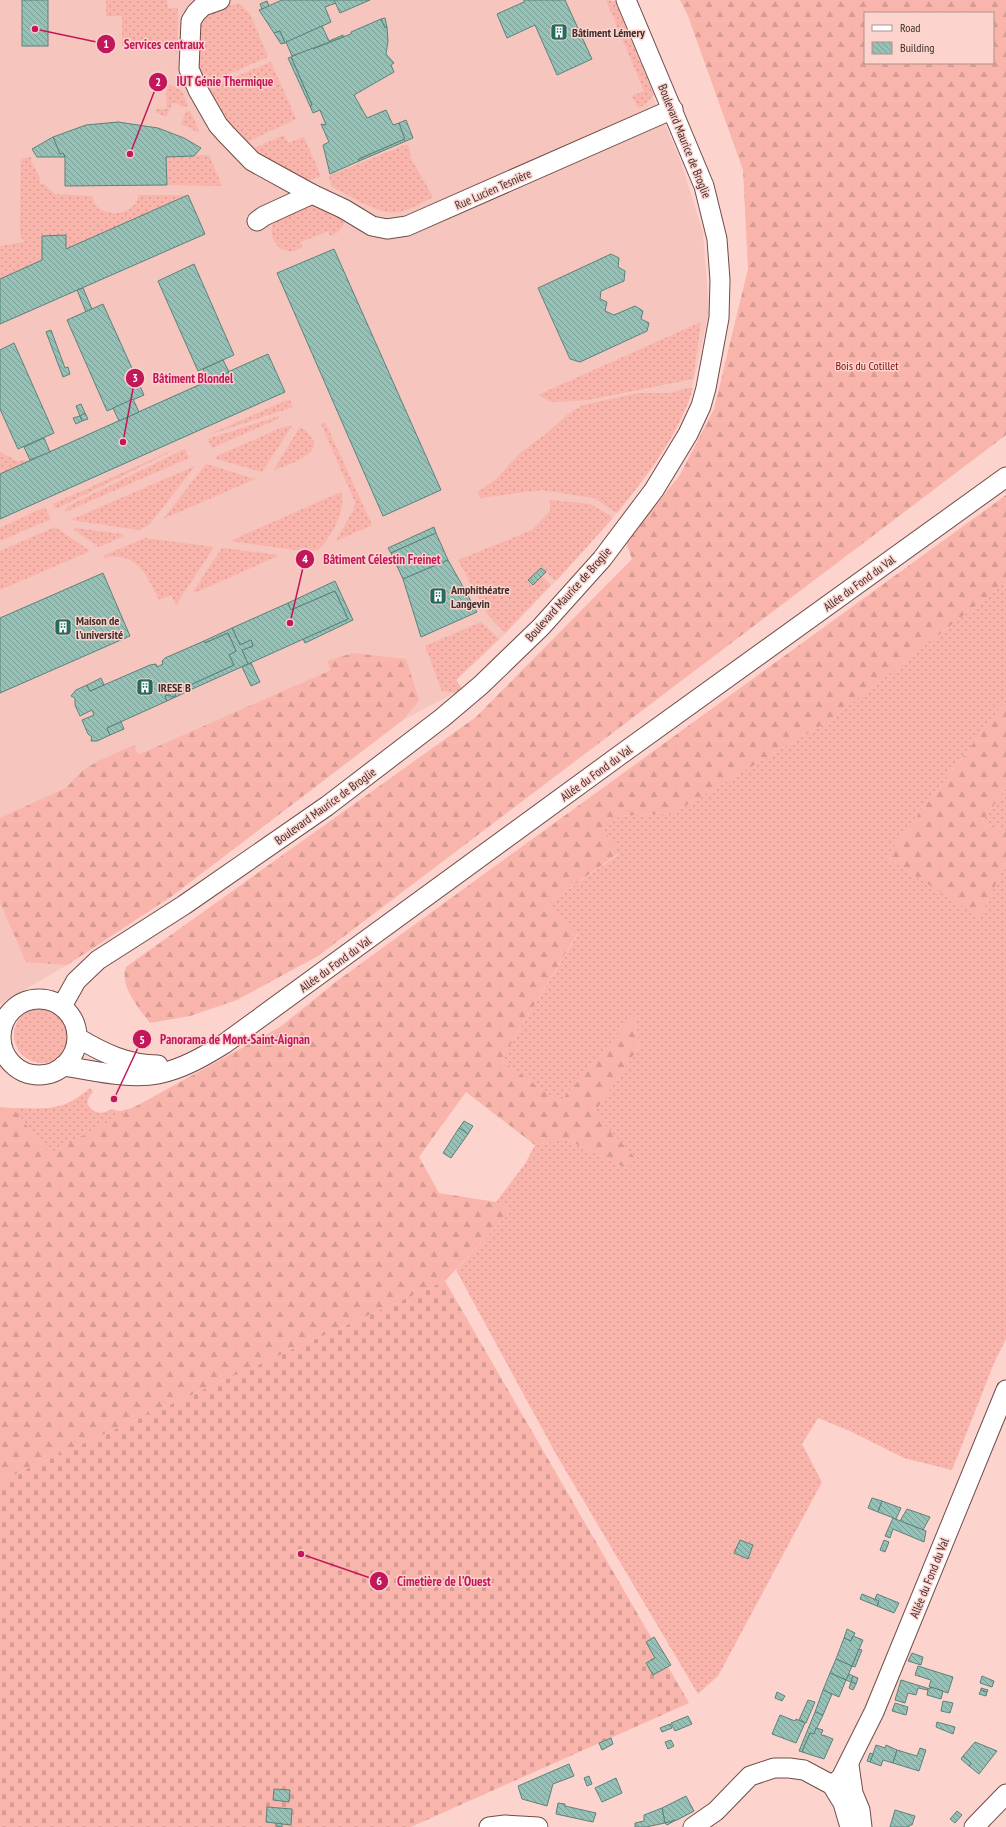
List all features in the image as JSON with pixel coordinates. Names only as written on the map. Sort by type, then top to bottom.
[{"type":"street","name":"Rue Lucien Tesnière","points":[[220,0],[203,6],[196,13],[192,21],[188,59],[191,77],[218,125],[252,161],[312,194],[344,209],[372,226],[387,229],[407,226],[673,109]]},
{"type":"street","name":"Boulevard Maurice de Broglie","points":[[62,1006],[76,981],[98,960],[184,905],[327,806],[442,718],[480,685],[541,627],[602,559],[654,490],[688,434],[701,406],[710,372],[719,318],[721,295],[717,238],[704,186],[626,0]]},
{"type":"street","points":[[257,221],[264,216],[312,194]]},
{"type":"street","name":"Allée du Fond du Val","points":[[63,1066],[130,1075],[156,1075],[185,1066],[224,1044],[1006,476]]},
{"type":"street","points":[[41,998],[53,1001],[62,1006],[75,1023],[78,1038],[73,1054],[63,1066],[57,1071],[41,1075],[18,1069],[7,1058],[0,1039],[5,1019],[9,1012],[19,1004],[29,1000],[41,998]]},
{"type":"street","points":[[78,1038],[105,1054],[128,1061],[152,1065],[185,1066]]},
{"type":"street","name":"Allée du Fond du Val","points":[[832,1785],[841,1778],[849,1765],[874,1712],[1006,1390]]},
{"type":"street","points":[[849,1765],[853,1793],[860,1810],[862,1827]]},
{"type":"street","points":[[693,1827],[716,1811],[750,1776],[774,1768],[804,1770],[832,1785],[843,1803],[850,1827]]},
{"type":"street","points":[[974,1827],[1006,1794]]},
{"type":"street","points":[[489,1827],[505,1825],[538,1827]]},
{"type":"shaded area","points":[[0,0],[610,0],[680,159],[703,232],[709,313],[689,402],[663,451],[649,472],[617,513],[572,564],[502,637],[456,680],[462,689],[403,720],[172,896],[67,965],[0,1004]]},
{"type":"green space","points":[[106,0],[167,0],[168,8],[178,8],[177,54],[171,44],[122,46],[122,16],[106,16]]},
{"type":"green space","points":[[606,0],[615,1],[654,95],[644,105],[638,108],[632,96],[644,91]]},
{"type":"green space","name":"Bois du Cotillet","points":[[680,0],[1006,0],[1006,435],[318,956],[237,1000],[190,1016],[150,1023],[131,996],[125,982],[126,967],[476,717],[632,559],[626,542],[680,475],[714,409],[748,269],[743,170],[688,16]]},
{"type":"green space","points":[[239,3],[250,14],[268,57],[206,84],[200,74],[198,61],[198,35],[202,20],[212,11]]},
{"type":"green space","points":[[271,62],[296,119],[243,144],[229,128],[207,89]]},
{"type":"green space","points":[[158,78],[182,91],[188,106],[183,107],[173,102],[166,117],[155,112],[156,109],[167,109],[166,87],[158,87]]},
{"type":"green space","points":[[190,111],[200,133],[181,124],[186,112]]},
{"type":"green space","points":[[284,135],[288,143],[304,137],[321,176],[305,182],[250,150]]},
{"type":"green space","points":[[407,144],[410,149],[410,157],[433,197],[408,210],[391,212],[374,208],[332,187],[329,176]]},
{"type":"green space","points":[[209,155],[222,186],[167,185],[166,157]]},
{"type":"green space","points":[[31,157],[31,161],[40,178],[39,183],[44,184],[55,194],[92,196],[95,205],[99,209],[110,213],[126,211],[131,208],[139,195],[188,195],[66,249],[66,235],[42,236],[42,260],[0,279],[0,246],[24,242],[20,235],[21,159]]},
{"type":"green space","points":[[315,203],[342,217],[344,225],[337,233],[330,236],[328,231],[301,242],[302,247],[294,251],[282,249],[277,245],[272,235],[272,229],[278,218],[282,215]]},
{"type":"green space","points":[[701,322],[693,379],[588,400],[551,402],[538,395]]},
{"type":"green space","points":[[693,388],[687,405],[671,438],[651,470],[617,513],[594,498],[541,490],[480,498],[478,492],[495,480],[519,454],[546,434],[568,414],[583,405],[639,393],[670,393]]},
{"type":"green space","points":[[289,399],[293,407],[208,435]]},
{"type":"green space","points":[[279,416],[280,418],[212,448],[208,439]]},
{"type":"green space","points":[[325,422],[372,525],[336,541],[354,509],[355,502],[321,424]]},
{"type":"green space","points":[[292,426],[262,472],[216,459],[215,457],[283,427]]},
{"type":"green space","points":[[300,427],[310,435],[314,443],[313,449],[308,455],[273,471]]},
{"type":"green space","points":[[182,446],[56,509],[53,504]]},
{"type":"green space","points":[[185,449],[189,458],[65,512],[65,509],[68,506]]},
{"type":"green space","points":[[0,452],[17,461],[30,460],[0,474]]},
{"type":"green space","points":[[206,464],[255,479],[163,519]]},
{"type":"green space","points":[[195,466],[149,525],[139,530],[71,520]]},
{"type":"green space","points":[[341,492],[342,506],[334,529],[330,536],[317,550],[310,552],[230,541]]},
{"type":"green space","points":[[1006,495],[1006,582],[830,720],[673,813],[619,816],[604,830],[619,853],[546,905],[578,933],[501,1060],[560,1102],[634,1016],[639,1047],[594,1113],[635,1158],[628,1169],[566,1139],[535,1145],[466,1092],[419,1157],[439,1193],[496,1202],[511,1211],[445,1281],[0,1481],[0,1107],[13,1108],[49,1154],[280,1027],[337,981]]},
{"type":"green space","points":[[550,500],[590,504],[611,516],[612,519],[556,581],[541,568],[529,580],[533,585],[542,576],[551,585],[505,633],[488,615],[458,560],[532,530],[550,511]]},
{"type":"green space","points":[[45,507],[51,519],[0,541],[0,528]]},
{"type":"green space","points":[[55,527],[90,551],[0,590],[0,551]]},
{"type":"green space","points":[[75,528],[122,534],[124,536],[99,547],[74,530]]},
{"type":"green space","points":[[145,538],[214,547],[176,605],[171,595],[159,600],[145,574],[133,562],[125,558],[104,558],[103,556]]},
{"type":"green space","points":[[222,548],[278,556],[194,593],[193,592]]},
{"type":"green space","points":[[1006,582],[1006,704],[1004,703],[886,857],[980,917],[1006,862],[1006,1339],[994,1363],[952,1470],[904,1458],[852,1432],[818,1418],[802,1444],[822,1482],[718,1676],[698,1694],[556,1454],[456,1270],[511,1211],[496,1202],[525,1164],[535,1145],[566,1139],[628,1169],[594,1113],[639,1047],[634,1016],[560,1102],[501,1060],[578,934],[546,905],[619,854],[604,830],[619,816],[673,813],[830,720]]},
{"type":"green space","points":[[481,622],[499,639],[456,680],[462,689],[456,693],[442,691],[425,646]]},
{"type":"green space","points":[[353,653],[406,659],[419,700],[403,720],[172,896],[67,965],[26,962],[0,902],[0,818],[66,788],[82,771],[98,761],[134,745],[138,755],[331,670],[327,661]]},
{"type":"green space","points":[[1004,703],[1006,704],[1006,788],[982,822],[1006,831],[1006,862],[980,918],[886,857]]},
{"type":"green space","points":[[1006,788],[1006,831],[982,822]]},
{"type":"green space","points":[[36,1007],[48,1007],[58,1011],[66,1019],[70,1029],[70,1041],[66,1051],[58,1059],[48,1063],[36,1063],[26,1059],[18,1051],[14,1041],[14,1029],[18,1019],[26,1011]]},
{"type":"green space","points":[[90,1088],[93,1092],[87,1103],[89,1107],[101,1113],[112,1109],[122,1111],[141,1104],[49,1154],[13,1108],[51,1108],[72,1101]]},
{"type":"green space","points":[[445,1281],[689,1703],[411,1827],[0,1827],[0,1481]]},
{"type":"building","points":[[22,0],[48,0],[48,46],[22,46]]},
{"type":"building","points":[[282,0],[334,0],[336,3],[325,7],[331,22],[285,43],[280,31],[274,33],[259,10]]},
{"type":"building","points":[[334,0],[370,0],[340,13]]},
{"type":"building","name":"Bâtiment Lémery","points":[[524,0],[565,0],[592,59],[557,75],[535,25],[507,38],[497,14],[524,2]]},
{"type":"building","points":[[267,1],[269,6],[262,9],[260,4]]},
{"type":"building","points":[[385,18],[387,27],[385,28],[381,19]]},
{"type":"building","points":[[381,19],[385,28],[387,27],[388,41],[386,54],[394,63],[391,65],[394,72],[354,95],[367,118],[386,110],[393,125],[399,123],[405,139],[359,159],[359,161],[330,174],[323,145],[329,142],[321,124],[326,125],[320,110],[313,113],[310,106],[312,105],[291,57],[312,47],[313,49],[351,34],[351,32]]},
{"type":"building","points":[[322,26],[329,41],[343,35],[343,37],[292,56],[286,42]]},
{"type":"building","points":[[280,31],[285,43],[281,44],[274,33]]},
{"type":"building","points":[[291,57],[312,105],[310,106],[288,58]]},
{"type":"building","points":[[406,120],[413,138],[359,161],[359,159],[405,139],[399,123]]},
{"type":"building","points":[[118,122],[158,128],[184,138],[201,148],[194,156],[166,157],[167,185],[65,186],[65,157],[63,153],[60,154],[53,137],[86,125]]},
{"type":"building","points":[[53,137],[60,154],[63,153],[65,157],[37,157],[32,149]]},
{"type":"building","points":[[188,195],[205,234],[0,324],[0,279],[42,260],[42,236],[66,235],[66,249]]},
{"type":"building","points":[[334,249],[441,490],[383,516],[277,273]]},
{"type":"building","points":[[611,254],[619,258],[618,267],[625,271],[624,281],[601,291],[600,299],[607,302],[605,311],[614,315],[635,306],[643,311],[641,319],[649,323],[647,331],[580,362],[570,359],[538,288]]},
{"type":"building","points":[[194,264],[234,355],[198,371],[158,281]]},
{"type":"building","points":[[83,288],[92,309],[86,312],[77,290]]},
{"type":"building","points":[[103,304],[144,395],[107,411],[67,320]]},
{"type":"building","points":[[51,330],[65,368],[68,367],[70,374],[63,377],[46,332]]},
{"type":"building","points":[[14,343],[54,433],[18,449],[0,409],[0,350]]},
{"type":"building","points":[[268,354],[285,392],[0,519],[0,474]]},
{"type":"building","points":[[223,360],[229,372],[209,381],[203,369]]},
{"type":"building","points":[[133,399],[139,412],[119,421],[113,408]]},
{"type":"building","points":[[81,404],[85,413],[80,416],[76,406]]},
{"type":"building","points":[[85,413],[88,419],[82,421],[80,416]]},
{"type":"building","points":[[80,416],[82,421],[76,424],[73,418]]},
{"type":"building","points":[[44,438],[50,452],[30,460],[24,447]]},
{"type":"building","points":[[434,527],[436,533],[391,553],[388,548]]},
{"type":"building","points":[[436,533],[448,560],[403,579],[391,553]]},
{"type":"building","name":"Amphithéatre Langevin","points":[[448,560],[477,612],[421,637],[403,579]]},
{"type":"building","points":[[541,568],[546,572],[533,585],[528,580]]},
{"type":"building","name":"Maison de l'université","points":[[103,573],[130,636],[0,693],[0,618]]},
{"type":"building","points":[[335,581],[353,620],[305,643],[303,639],[348,619],[335,591],[291,610],[288,603]]},
{"type":"building","points":[[335,591],[348,619],[248,664],[242,650],[253,646],[251,640],[240,645],[232,628],[288,603],[291,610]]},
{"type":"building","points":[[232,628],[240,645],[251,640],[253,646],[242,650],[248,664],[190,690],[188,686],[234,665],[229,655],[236,651],[228,633],[205,643],[204,641]]},
{"type":"building","name":"IRESE B","points":[[228,633],[236,651],[229,655],[234,665],[188,686],[190,690],[182,694],[180,690],[176,692],[175,697],[169,695],[165,696],[167,701],[107,728],[110,735],[97,741],[91,741],[92,737],[88,734],[82,720],[94,715],[92,710],[80,716],[75,705],[75,698],[71,696],[76,690],[87,685],[90,691],[150,665],[156,664],[157,667],[163,664],[162,661],[165,658],[204,641],[205,643]]},
{"type":"building","points":[[251,663],[260,682],[251,686],[242,667]]},
{"type":"building","points":[[101,678],[104,685],[90,691],[87,685]]},
{"type":"building","points":[[180,690],[182,694],[167,701],[165,696],[169,695],[175,697],[176,692]]},
{"type":"building","points":[[121,722],[124,729],[110,735],[107,728]]},
{"type":"building","points":[[464,1121],[473,1126],[468,1134],[459,1128]]},
{"type":"building","points":[[459,1128],[468,1134],[451,1158],[443,1153]]},
{"type":"building","points":[[872,1498],[882,1501],[878,1512],[868,1508]]},
{"type":"building","points":[[882,1501],[901,1508],[896,1519],[878,1512]]},
{"type":"building","points":[[907,1509],[930,1517],[923,1530],[900,1521]]},
{"type":"building","points":[[893,1518],[926,1531],[924,1542],[893,1529],[890,1538],[885,1536]]},
{"type":"building","points":[[740,1540],[753,1545],[748,1559],[734,1553]]},
{"type":"building","points":[[884,1540],[889,1542],[885,1552],[880,1550]]},
{"type":"building","points":[[862,1594],[879,1601],[877,1606],[860,1599]]},
{"type":"building","points":[[877,1594],[899,1603],[894,1613],[877,1606],[879,1601],[875,1599]]},
{"type":"building","points":[[847,1629],[855,1633],[851,1641],[844,1638]]},
{"type":"building","points":[[853,1636],[863,1640],[852,1666],[836,1659],[844,1638],[851,1641]]},
{"type":"building","points":[[654,1637],[671,1665],[653,1675],[646,1663],[655,1658],[646,1642]]},
{"type":"building","points":[[859,1649],[862,1650],[855,1667],[852,1666]]},
{"type":"building","points":[[912,1653],[923,1657],[921,1665],[908,1661]]},
{"type":"building","points":[[836,1659],[852,1666],[846,1680],[830,1673]]},
{"type":"building","points":[[918,1666],[953,1677],[948,1693],[929,1687],[931,1680],[915,1675]]},
{"type":"building","points":[[830,1673],[846,1680],[839,1697],[823,1690]]},
{"type":"building","points":[[849,1674],[853,1676],[851,1682],[846,1680]]},
{"type":"building","points":[[853,1676],[858,1678],[856,1684],[851,1682]]},
{"type":"building","points":[[982,1676],[994,1681],[992,1687],[980,1683]]},
{"type":"building","points":[[901,1680],[930,1689],[931,1687],[943,1691],[941,1699],[927,1695],[928,1690],[918,1688],[916,1695],[908,1693],[905,1703],[895,1700]]},
{"type":"building","points":[[851,1682],[856,1684],[853,1690],[849,1688]]},
{"type":"building","points":[[981,1688],[988,1690],[987,1692],[981,1690]]},
{"type":"building","points":[[823,1690],[832,1694],[823,1715],[815,1712]]},
{"type":"building","points":[[981,1690],[987,1692],[986,1696],[979,1694]]},
{"type":"building","points":[[777,1692],[785,1696],[782,1701],[775,1698]]},
{"type":"building","points":[[808,1700],[815,1702],[806,1723],[799,1720]]},
{"type":"building","points":[[943,1701],[953,1703],[950,1713],[941,1711]]},
{"type":"building","points":[[895,1703],[908,1707],[906,1715],[892,1711]]},
{"type":"building","points":[[815,1712],[823,1715],[814,1734],[810,1733],[802,1752],[799,1751]]},
{"type":"building","points":[[780,1715],[805,1723],[796,1743],[772,1734]]},
{"type":"building","points":[[688,1716],[692,1724],[675,1731],[671,1723]]},
{"type":"building","points":[[937,1722],[955,1727],[953,1734],[936,1727]]},
{"type":"building","points":[[670,1724],[672,1728],[662,1732],[660,1728]]},
{"type":"building","points":[[816,1728],[823,1730],[821,1735],[833,1739],[824,1759],[802,1752],[810,1733],[814,1734]]},
{"type":"building","points":[[611,1738],[613,1744],[602,1750],[599,1743]]},
{"type":"building","points":[[671,1740],[674,1746],[668,1749],[665,1742]]},
{"type":"building","points":[[975,1742],[997,1751],[979,1774],[969,1766],[971,1763],[963,1756]]},
{"type":"building","points":[[876,1745],[885,1748],[886,1745],[897,1750],[893,1763],[883,1760],[881,1766],[870,1762]]},
{"type":"building","points":[[920,1748],[926,1750],[919,1771],[893,1763],[897,1750],[917,1756]]},
{"type":"building","points":[[870,1753],[873,1754],[870,1762],[867,1761]]},
{"type":"building","points":[[963,1756],[971,1763],[969,1766],[961,1759]]},
{"type":"building","points":[[569,1764],[574,1776],[553,1784],[547,1806],[522,1799],[518,1786]]},
{"type":"building","points":[[589,1776],[592,1784],[587,1786],[584,1778]]},
{"type":"building","points":[[616,1778],[622,1793],[602,1802],[595,1788]]},
{"type":"building","points":[[274,1789],[290,1790],[289,1802],[273,1800]]},
{"type":"building","points":[[686,1796],[694,1811],[677,1820],[665,1823],[662,1808]]},
{"type":"building","points":[[558,1803],[596,1813],[593,1822],[556,1814]]},
{"type":"building","points":[[267,1807],[292,1809],[291,1825],[266,1822]]},
{"type":"building","points":[[662,1808],[665,1823],[646,1827],[635,1827],[635,1823],[644,1821],[644,1815]]},
{"type":"building","points":[[895,1810],[915,1816],[912,1825],[909,1825],[909,1827],[890,1827]]},
{"type":"building","points":[[957,1811],[962,1815],[955,1823],[950,1819]]},
{"type":"building","points":[[676,1820],[667,1825],[665,1823],[672,1821]]},
{"type":"building","points":[[276,1823],[282,1824],[282,1827],[276,1826]]},
{"type":"place","name":"Services centraux","points":[[35,29]]},
{"type":"place","name":"Bâtiment Lémery","points":[[559,32]]},
{"type":"place","name":"IUT Génie Thermique","points":[[130,154]]},
{"type":"place","name":"Bâtiment Blondel","points":[[123,442]]},
{"type":"place","name":"Amphithéatre Langevin","points":[[438,596]]},
{"type":"place","name":"Bâtiment Célestin Freinet","points":[[290,623]]},
{"type":"place","name":"Maison de l'université","points":[[63,627]]},
{"type":"place","name":"IRESE B","points":[[145,687]]},
{"type":"place","name":"Panorama de Mont-Saint-Aignan","points":[[114,1099]]},
{"type":"place","name":"Cimetière de l'Ouest","points":[[301,1554]]}]
